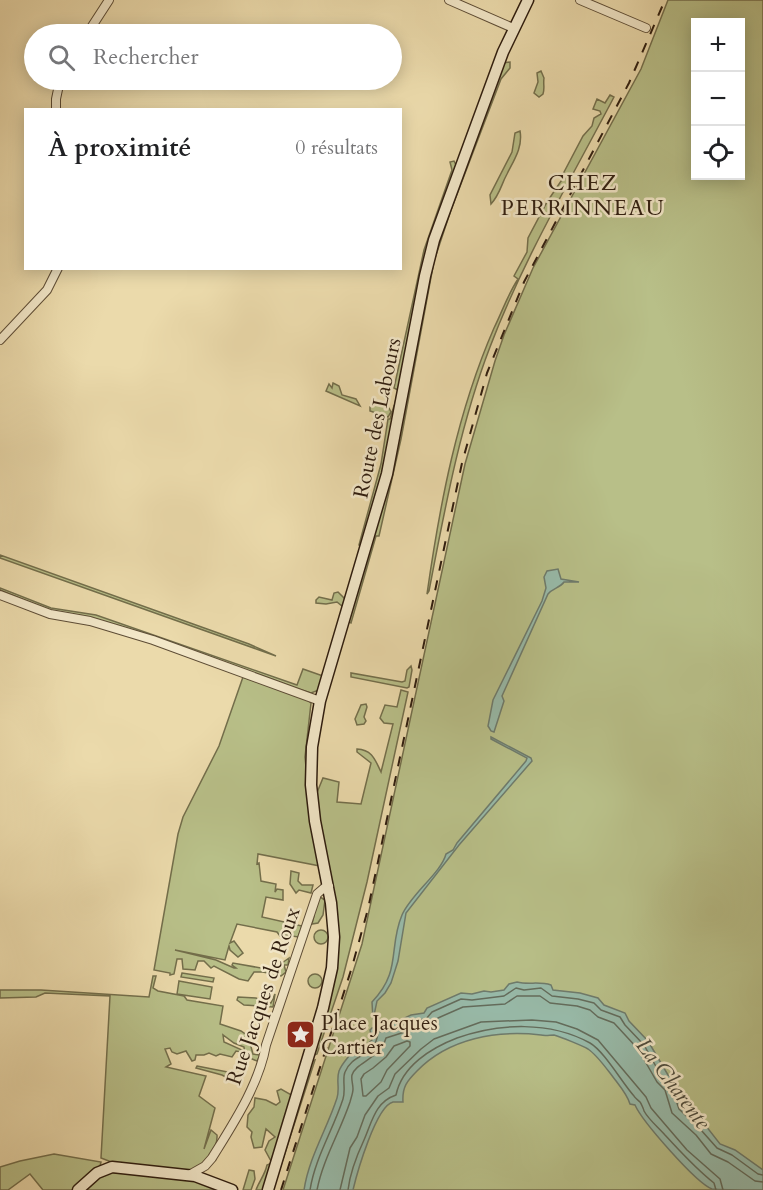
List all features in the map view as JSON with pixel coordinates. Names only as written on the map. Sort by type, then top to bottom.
[{"type":"street","points":[[93,24],[109,0]]},
{"type":"street","points":[[449,0],[513,28]]},
{"type":"street","name":"Route des Labours","points":[[268,1190],[284,1141],[332,968],[334,937],[329,886],[313,808],[311,771],[313,736],[320,701],[387,474],[423,283],[434,240],[513,28],[528,0]]},
{"type":"street","points":[[579,0],[646,28]]},
{"type":"street","points":[[56,108],[59,90]]},
{"type":"street","points":[[0,340],[47,290],[57,270]]},
{"type":"street","points":[[0,595],[50,614],[90,621],[153,640],[320,701]]},
{"type":"street","name":"Rue Jacques de Roux","points":[[188,1175],[205,1166],[212,1158],[255,1082],[318,894],[329,886]]},
{"type":"street","points":[[78,1190],[97,1173],[112,1167],[199,1177],[232,1190]]},
{"type":"green space","points":[[668,0],[763,0],[763,1190],[283,1190],[362,944],[465,464],[504,335],[533,268],[641,69]]},
{"type":"green space","points":[[510,62],[510,68],[501,79],[434,261],[401,439],[379,536],[376,536],[351,623],[347,621],[436,248],[502,63]]},
{"type":"green space","points":[[541,71],[544,78],[544,90],[539,97],[534,93],[538,82],[537,73]]},
{"type":"green space","points":[[610,95],[614,97],[517,283],[479,376],[447,498],[427,594],[444,492],[460,426],[481,360],[505,303],[518,279],[514,276],[527,252],[528,238],[547,202],[561,181],[565,179],[563,174],[583,136],[592,126],[594,118],[601,114],[600,111],[593,109],[597,99],[605,103]]},
{"type":"green space","points":[[520,131],[521,137],[517,153],[491,204],[490,195],[512,152],[515,133]]},
{"type":"green space","points":[[454,161],[456,165],[443,206],[398,402],[395,403],[398,390],[394,388],[424,250],[452,170],[450,162]]},
{"type":"green space","points":[[333,383],[339,386],[342,395],[356,399],[360,406],[326,391],[329,384],[332,388]]},
{"type":"green space","points":[[373,403],[389,408],[391,412],[388,417],[370,411]]},
{"type":"green space","points":[[394,406],[396,408],[386,468],[363,546],[359,545],[381,464],[388,419],[390,419]]},
{"type":"green space","points":[[0,555],[249,644],[276,656],[0,558]]},
{"type":"green space","points":[[0,588],[51,608],[96,615],[297,685],[303,669],[323,676],[319,690],[311,693],[48,610],[0,590]]},
{"type":"green space","points":[[338,592],[345,599],[342,606],[337,602],[316,603],[319,597],[332,600],[334,593]]},
{"type":"green space","points":[[411,666],[407,688],[351,677],[351,673],[402,682],[405,681],[407,670]]},
{"type":"green space","points":[[243,677],[305,698],[311,703],[305,757],[312,827],[320,866],[258,854],[257,864],[259,863],[261,881],[276,884],[275,892],[277,889],[283,890],[283,900],[266,897],[262,917],[302,926],[298,937],[286,935],[289,941],[283,940],[277,932],[237,924],[230,943],[234,941],[243,953],[238,957],[229,946],[225,960],[175,950],[216,960],[234,968],[236,968],[232,965],[233,963],[272,970],[289,958],[288,965],[284,965],[286,972],[281,976],[254,972],[248,981],[239,979],[214,966],[211,968],[204,961],[198,961],[195,970],[183,969],[182,959],[177,959],[174,974],[170,975],[170,973],[154,970],[178,834],[183,817],[219,746]]},
{"type":"green space","points":[[401,690],[408,692],[367,882],[343,977],[317,1054],[314,1055],[334,974],[316,795],[323,778],[339,782],[337,802],[361,804],[371,763],[357,752],[357,749],[367,751],[381,772],[393,724],[384,723],[380,718],[385,705],[397,707]]},
{"type":"green space","points":[[366,704],[364,717],[366,721],[364,724],[357,725],[355,719],[361,705]]},
{"type":"green space","points":[[291,871],[299,873],[298,881],[302,885],[313,885],[311,893],[299,890],[296,893],[290,884]]},
{"type":"green space","points":[[320,897],[325,900],[323,915],[318,923],[312,924],[314,916],[312,905]]},
{"type":"green space","points":[[321,930],[326,932],[328,937],[326,942],[321,944],[316,942],[314,937],[316,932]]},
{"type":"green space","points":[[182,973],[214,978],[213,982],[181,977]]},
{"type":"green space","points":[[315,974],[320,976],[322,981],[320,986],[315,988],[310,986],[308,981],[310,976]]},
{"type":"green space","points":[[153,976],[156,976],[153,988],[158,991],[184,996],[187,1000],[223,1006],[220,1024],[241,1031],[248,1036],[253,1054],[260,1055],[257,1061],[245,1056],[244,1047],[223,1035],[224,1042],[242,1050],[241,1052],[236,1051],[232,1057],[209,1053],[196,1055],[195,1060],[192,1061],[186,1051],[177,1054],[170,1048],[165,1049],[171,1064],[166,1067],[206,1076],[199,1096],[215,1108],[204,1149],[211,1130],[217,1135],[217,1141],[206,1160],[193,1171],[114,1163],[101,1158],[110,996],[45,993],[36,997],[0,998],[0,990],[41,990],[149,997]]},
{"type":"green space","points":[[179,981],[212,987],[210,999],[177,994]]},
{"type":"green space","points":[[275,994],[273,1007],[244,1005],[237,1000],[238,997],[256,998],[271,1003]]},
{"type":"green space","points":[[315,1060],[273,1190],[256,1190],[267,1165],[272,1163],[265,1150],[269,1141],[275,1137],[266,1129],[262,1147],[254,1148],[252,1132],[247,1127],[248,1115],[254,1107],[255,1098],[276,1105],[280,1102],[277,1091],[281,1089],[293,1096],[312,1061]]},
{"type":"green space","points":[[197,1066],[233,1073],[232,1076],[238,1079],[235,1082],[222,1075],[196,1068]]},
{"type":"green space","points":[[54,1154],[101,1162],[100,1166],[75,1190],[43,1190],[30,1174],[8,1190],[0,1190],[0,1167]]},
{"type":"green space","points":[[249,1170],[254,1171],[255,1179],[251,1190],[243,1190]]},
{"type":"green space","points":[[107,1172],[188,1178],[225,1190],[82,1190]]},
{"type":"water","points":[[558,569],[561,579],[579,582],[564,582],[548,594],[502,696],[504,701],[494,732],[491,731],[488,726],[493,700],[542,601],[546,588],[544,577],[547,571]]},
{"type":"water","points":[[491,737],[531,758],[532,761],[459,845],[406,913],[398,961],[391,983],[377,1001],[373,1020],[372,1002],[381,991],[391,970],[398,927],[406,907],[438,869],[446,854],[453,850],[526,761],[527,758]]},
{"type":"water","name":"La Charente","points":[[517,982],[547,984],[551,985],[553,990],[598,998],[604,1005],[625,1013],[629,1021],[648,1041],[668,1075],[675,1080],[681,1092],[683,1105],[706,1126],[720,1144],[735,1150],[763,1170],[763,1190],[712,1189],[694,1176],[670,1151],[635,1105],[630,1104],[620,1086],[588,1049],[554,1035],[508,1034],[491,1035],[459,1044],[430,1060],[417,1071],[404,1088],[403,1102],[393,1102],[380,1115],[368,1141],[353,1190],[304,1190],[310,1166],[337,1098],[339,1071],[352,1052],[359,1051],[372,1040],[370,1030],[372,1028],[424,1013],[427,1008],[461,993],[504,990],[509,984]]},
{"type":"railway","points":[[281,1190],[352,967],[368,909],[462,463],[487,373],[524,282],[629,83],[665,0]]},
{"type":"place","name":"Place Jacques Cartier","points":[[300,1035]]},
{"type":"district","name":"CHEZ PERRINNEAU","points":[[583,194]]}]
